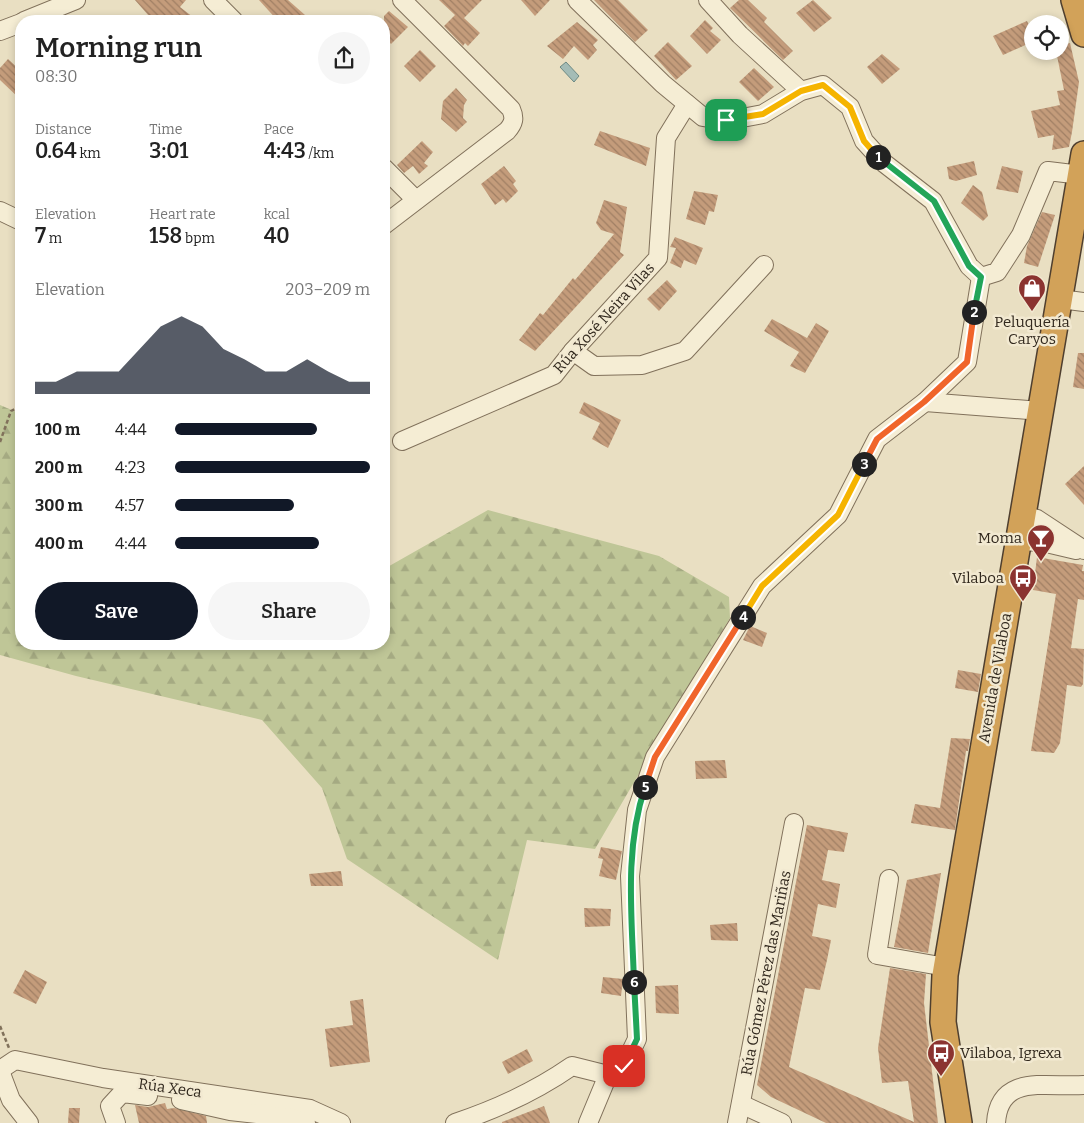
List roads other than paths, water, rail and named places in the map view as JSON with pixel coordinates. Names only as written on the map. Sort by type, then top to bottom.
[{"type":"highway","points":[[1074,0],[1084,34]]},
{"type":"highway","name":"Avenida de Vilaboa","points":[[959,1123],[943,1022],[943,994],[946,967],[1036,536],[1022,515],[1082,165]]},
{"type":"street","points":[[42,15],[76,0]]},
{"type":"street","points":[[213,0],[228,15]]},
{"type":"street","points":[[390,220],[507,132],[512,125],[514,117],[511,109],[402,0]]},
{"type":"street","points":[[577,0],[663,84],[703,117],[726,120],[763,114],[801,91],[823,85],[850,107],[864,141],[884,163],[934,201],[969,266],[981,277]]},
{"type":"street","points":[[708,0],[740,35],[801,91]]},
{"type":"street","name":"Rúa Xosé Neira Vilas","points":[[402,441],[554,375],[572,351],[658,258],[666,138],[688,104]]},
{"type":"street","points":[[981,277],[997,272],[1021,235],[1048,171],[1082,165]]},
{"type":"street","points":[[390,174],[416,200]]},
{"type":"street","points":[[0,211],[15,218]]},
{"type":"street","points":[[572,351],[594,366],[642,365],[685,351],[764,265]]},
{"type":"street","points":[[588,1123],[608,1075],[624,1066],[637,1039],[630,876],[637,810],[655,757],[762,586],[838,515],[877,439],[924,402],[967,362],[981,277]]},
{"type":"street","points":[[1060,298],[1084,302]]},
{"type":"street","points":[[924,402],[1041,411]]},
{"type":"street","points":[[1036,536],[1084,551]]},
{"type":"street","name":"Rúa Gómez Pérez das Mariñas","points":[[737,1123],[794,823]]},
{"type":"street","points":[[889,878],[877,955],[946,967]]},
{"type":"street","points":[[455,1123],[480,1115],[541,1087],[572,1066],[608,1075]]},
{"type":"street","points":[[5,1067],[11,1100],[29,1123]]},
{"type":"street","name":"Rúa Xeca","points":[[5,1067],[102,1078],[310,1109],[341,1123]]},
{"type":"street","points":[[996,1123],[998,1106],[1011,1091],[1032,1085],[1084,1085]]},
{"type":"street","points":[[116,1123],[110,1106],[122,1093],[174,1098],[230,1111],[292,1118],[306,1123]]},
{"type":"street","points":[[742,1104],[782,1123]]},
{"type":"water","points":[[566,62],[579,76],[574,82],[560,67]]},
{"type":"place","name":"Peluquería Caryos","points":[[1032,312]]},
{"type":"place","name":"Moma","points":[[1041,562]]},
{"type":"place","name":"Vilaboa","points":[[1023,602]]},
{"type":"place","name":"Vilaboa, Igrexa","points":[[941,1077]]}]
